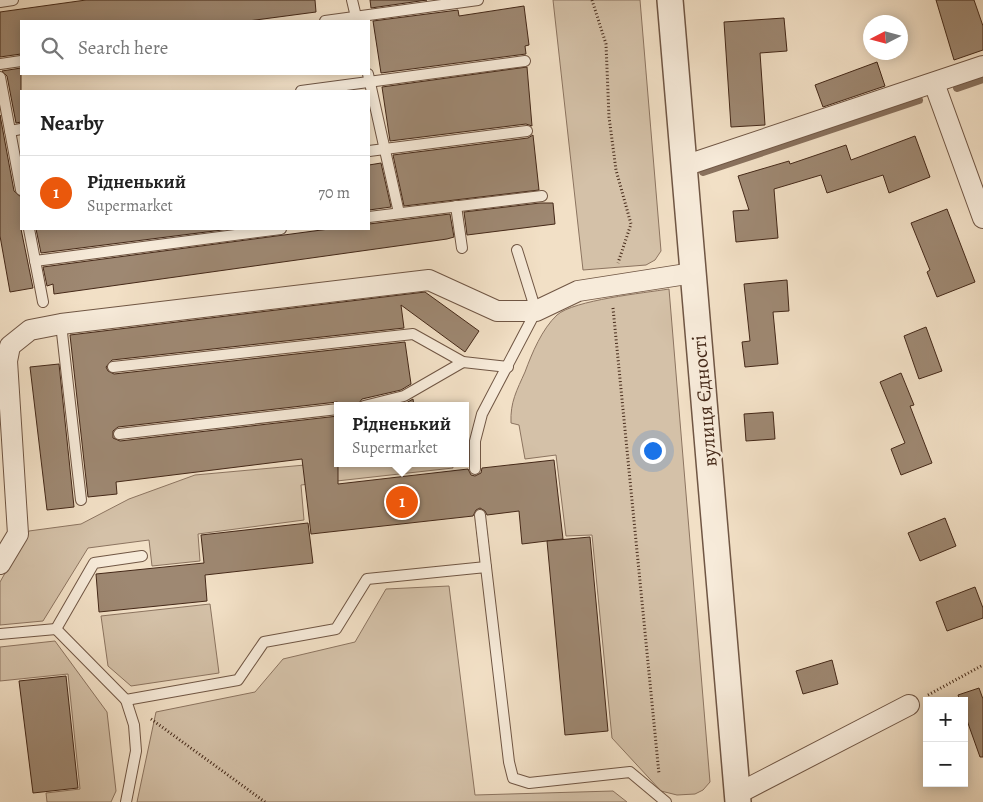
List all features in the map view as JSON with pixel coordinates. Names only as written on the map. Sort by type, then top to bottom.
[{"type":"street","name":"вулиця Єдності","points":[[670,0],[737,798]]},
{"type":"street","points":[[684,166],[983,66]]},
{"type":"street","points":[[934,83],[983,218]]},
{"type":"street","points":[[0,564],[18,534],[6,378],[10,346],[30,330],[61,324],[429,280],[497,311],[536,311],[578,291],[693,273]]},
{"type":"street","points":[[737,798],[909,705]]},
{"type":"lane","points":[[0,2],[13,0]]},
{"type":"lane","points":[[352,0],[356,19]]},
{"type":"lane","points":[[340,20],[478,0]]},
{"type":"lane","points":[[0,64],[20,61]]},
{"type":"lane","points":[[306,90],[369,78],[525,61]]},
{"type":"lane","points":[[0,77],[20,185]]},
{"type":"lane","points":[[369,78],[399,213]]},
{"type":"lane","points":[[10,131],[20,130]]},
{"type":"lane","points":[[370,151],[527,131]]},
{"type":"lane","points":[[370,217],[542,196]]},
{"type":"lane","points":[[456,206],[462,248]]},
{"type":"lane","points":[[29,230],[43,302]]},
{"type":"lane","points":[[35,261],[273,230]]},
{"type":"lane","points":[[475,468],[474,454],[478,427],[536,311],[517,250]]},
{"type":"lane","points":[[61,324],[81,500]]},
{"type":"lane","points":[[113,367],[413,334],[463,362],[508,367]]},
{"type":"lane","points":[[380,402],[404,396],[463,362]]},
{"type":"lane","points":[[119,434],[334,409]]},
{"type":"lane","points":[[480,515],[508,762],[513,778],[529,783],[630,772],[664,800]]},
{"type":"lane","points":[[56,628],[94,562],[142,556]]},
{"type":"lane","points":[[126,700],[238,680],[264,642],[336,629],[367,579],[486,567]]},
{"type":"lane","points":[[0,634],[56,628]]},
{"type":"lane","points":[[56,628],[126,700],[134,725],[136,751],[126,802]]},
{"type":"path","points":[[592,0],[606,44],[609,117],[616,170],[631,224],[610,285],[664,800]]},
{"type":"path","points":[[950,683],[983,665]]},
{"type":"path","points":[[126,700],[266,802]]},
{"type":"shaded area","points":[[553,0],[640,0],[661,251],[655,260],[646,265],[583,270]]},
{"type":"shaded area","points":[[669,289],[710,782],[703,790],[695,794],[677,795],[661,791],[612,738],[592,535],[566,536],[556,455],[525,459],[519,425],[511,423],[515,396],[531,357],[542,334],[557,315],[578,305],[593,301]]},
{"type":"shaded area","points":[[334,462],[334,467],[453,468],[301,485],[304,520],[198,534],[200,561],[152,566],[149,540],[88,548],[43,621],[0,625],[0,582],[29,531],[81,524],[129,499],[195,475]]},
{"type":"shaded area","points":[[449,586],[475,795],[613,791],[627,802],[137,802],[156,712],[255,692],[283,659],[355,642],[386,589]]},
{"type":"shaded area","points":[[210,604],[219,673],[131,686],[108,666],[101,616]]},
{"type":"shaded area","points":[[55,641],[107,712],[116,791],[111,802],[47,802],[46,793],[80,789],[68,674],[0,681],[0,647]]},
{"type":"building","points":[[86,0],[315,0],[316,12],[256,20],[20,20],[20,54],[0,57],[0,12]]},
{"type":"building","points":[[370,0],[427,0],[371,8]]},
{"type":"building","points":[[936,0],[974,0],[983,26],[983,50],[954,60]]},
{"type":"building","points":[[524,6],[529,45],[525,46],[526,54],[381,73],[373,21],[458,10],[459,16]]},
{"type":"building","points":[[784,18],[787,51],[760,53],[765,125],[731,127],[724,22]]},
{"type":"building","points":[[877,62],[885,86],[823,107],[815,85]]},
{"type":"building","points":[[527,67],[532,126],[526,124],[390,141],[382,87]]},
{"type":"building","points":[[20,68],[20,122],[16,123],[7,76],[2,71]]},
{"type":"building","points":[[0,115],[14,191],[20,196],[20,230],[33,288],[10,292],[0,236]]},
{"type":"building","points":[[533,135],[539,190],[404,206],[393,155],[528,138]]},
{"type":"building","points":[[915,136],[930,177],[889,193],[883,175],[827,193],[821,175],[774,189],[778,238],[736,242],[733,211],[749,210],[738,176],[789,161],[790,164],[846,145],[851,160]]},
{"type":"building","points":[[381,163],[391,207],[370,210],[370,165]]},
{"type":"building","points":[[553,203],[555,224],[467,235],[464,212]]},
{"type":"building","points":[[947,209],[975,282],[937,297],[927,272],[930,270],[911,223]]},
{"type":"building","points":[[450,214],[454,237],[54,294],[53,284],[47,286],[43,267],[321,230],[370,230],[370,224]]},
{"type":"building","points":[[36,230],[222,230],[41,253]]},
{"type":"building","points":[[787,280],[789,311],[773,312],[778,364],[745,367],[742,342],[750,341],[744,284]]},
{"type":"building","points":[[425,292],[479,331],[465,352],[401,305],[404,328],[112,360],[106,367],[108,371],[114,374],[405,342],[411,384],[401,390],[362,399],[360,402],[334,402],[118,427],[113,431],[113,438],[120,441],[334,416],[334,467],[338,467],[338,484],[468,469],[471,475],[475,476],[481,473],[482,468],[554,460],[563,539],[522,544],[519,511],[487,515],[480,508],[476,510],[473,516],[311,534],[302,459],[116,482],[117,494],[88,497],[70,335]]},
{"type":"building","points":[[926,327],[942,371],[919,379],[904,336]]},
{"type":"building","points":[[59,364],[74,507],[47,510],[30,367]]},
{"type":"building","points":[[901,373],[914,405],[910,406],[932,463],[901,475],[891,449],[905,443],[880,382]]},
{"type":"building","points":[[773,412],[775,439],[746,441],[744,414]]},
{"type":"building","points":[[945,518],[956,546],[920,561],[908,533]]},
{"type":"building","points":[[308,523],[313,563],[205,575],[207,601],[99,612],[96,574],[204,563],[201,535]]},
{"type":"building","points":[[590,537],[608,731],[565,735],[547,541]]},
{"type":"building","points":[[975,587],[983,608],[983,618],[947,631],[936,602]]},
{"type":"building","points":[[832,660],[838,684],[803,694],[796,671]]},
{"type":"building","points":[[66,676],[78,788],[33,793],[19,681]]},
{"type":"building","points":[[979,688],[983,699],[983,757],[980,757],[968,723],[968,697],[959,697],[958,695]]},
{"type":"waterway","points":[[957,88],[983,79]]},
{"type":"waterway","points":[[703,172],[919,100]]},
{"type":"place","name":"Рідненький","points":[[402,502]]}]
